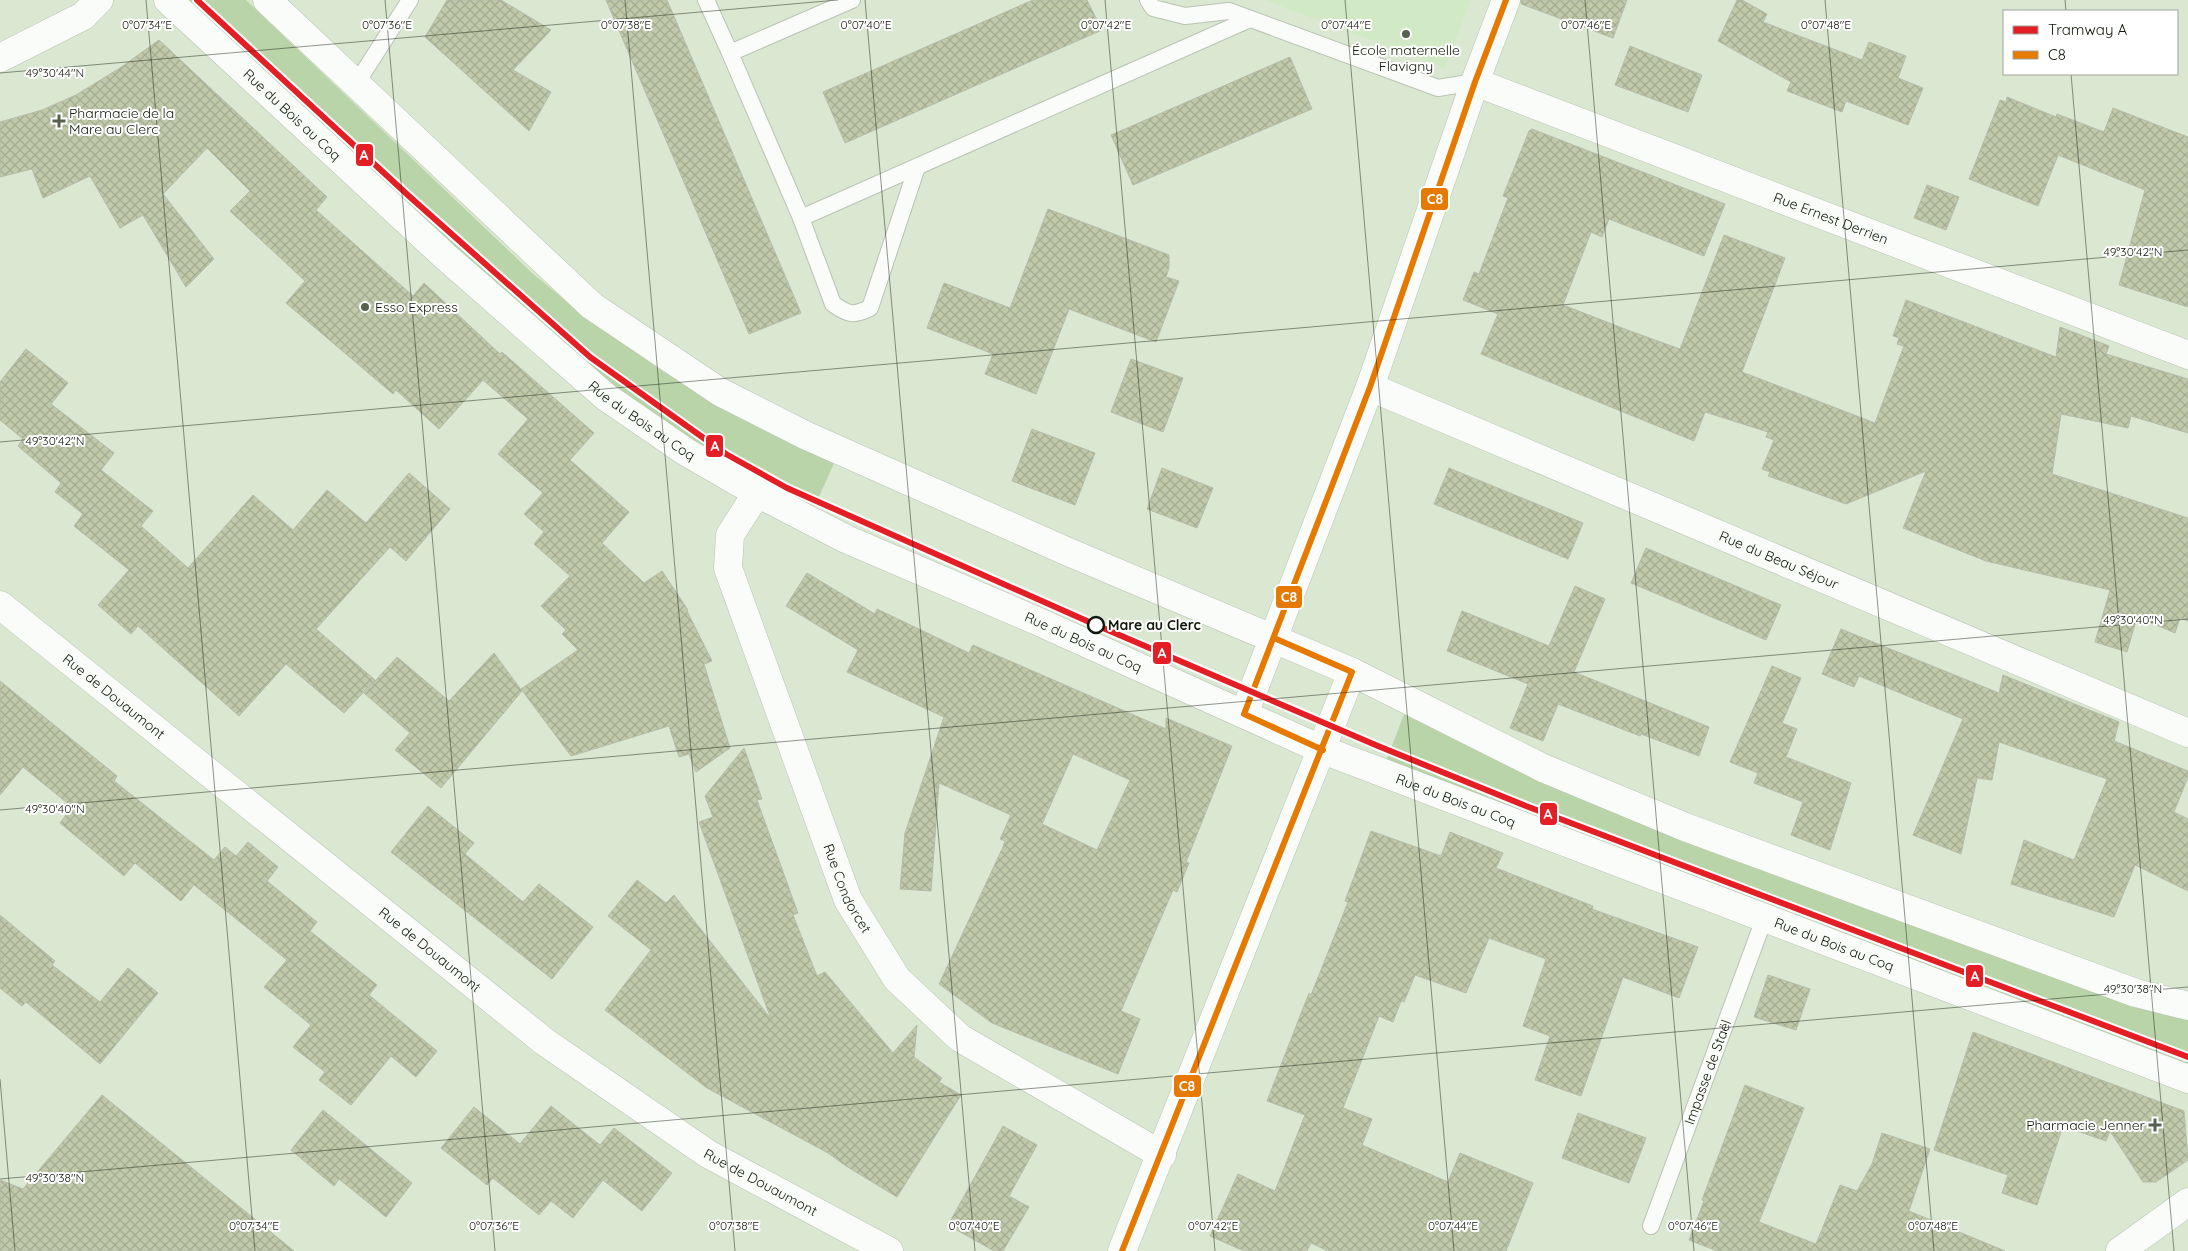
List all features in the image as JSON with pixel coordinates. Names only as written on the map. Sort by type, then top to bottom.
[{"type":"street","points":[[0,58],[82,16],[99,0]]},
{"type":"street","name":"Rue du Bois au Coq","points":[[168,0],[446,258],[606,397],[686,452],[757,493],[846,539],[1322,750],[2188,1079]]},
{"type":"street","points":[[267,0],[592,306],[720,392],[807,436],[1066,550],[1352,672],[1543,768],[1685,827],[2136,993],[2188,1006]]},
{"type":"street","points":[[1244,714],[1370,387],[1475,82],[1506,0]]},
{"type":"street","name":"Rue Ernest Derrien","points":[[1475,82],[2188,355]]},
{"type":"street","name":"Rue du Beau Séjour","points":[[1370,387],[2188,733]]},
{"type":"street","name":"Rue Condorcet","points":[[757,493],[730,536],[728,568],[848,900],[897,979],[960,1038],[1162,1155]]},
{"type":"street","name":"Rue de Douaumont","points":[[0,605],[545,1042],[708,1154],[889,1251]]},
{"type":"street","points":[[1122,1251],[1162,1155],[1352,672]]},
{"type":"street","points":[[2120,1251],[2188,1202]]},
{"type":"lane","points":[[356,84],[410,0]]},
{"type":"lane","points":[[706,0],[802,218],[833,304],[846,313],[857,314],[870,308],[918,167]]},
{"type":"lane","points":[[730,53],[852,0]]},
{"type":"lane","points":[[1148,0],[1153,8],[1184,16],[1229,11],[1438,88],[1475,82]]},
{"type":"lane","points":[[802,218],[1250,19]]},
{"type":"lane","name":"Impasse de Staël","points":[[1651,1226],[1764,919]]},
{"type":"shaded area","points":[[183,0],[246,0],[532,273],[592,322],[662,371],[741,416],[836,459],[813,510],[751,478],[641,407],[580,361]]},
{"type":"shaded area","name":"École maternelle Flavigny","points":[[1264,0],[1471,0],[1445,68]]},
{"type":"shaded area","points":[[1405,712],[2188,1017],[2188,1066],[1386,761]]},
{"type":"building","points":[[447,0],[501,0],[551,30],[513,70],[551,92],[529,131],[425,37]]},
{"type":"building","points":[[606,0],[667,0],[801,313],[749,334]]},
{"type":"building","points":[[1033,0],[1087,0],[1102,30],[845,143],[823,92]]},
{"type":"building","points":[[1521,0],[1627,0],[1613,38],[1521,4]]},
{"type":"building","points":[[1737,0],[1742,0],[1767,14],[1763,22],[1862,60],[1869,42],[1906,56],[1898,78],[1923,88],[1908,125],[1846,101],[1842,112],[1787,91],[1791,82],[1718,41]]},
{"type":"building","points":[[159,40],[327,197],[316,210],[413,296],[424,283],[500,354],[502,352],[594,433],[570,460],[629,512],[602,543],[644,583],[662,571],[688,610],[712,661],[704,664],[730,748],[696,772],[689,754],[679,757],[669,726],[571,756],[521,689],[578,650],[562,634],[566,630],[541,606],[570,576],[534,544],[544,532],[524,514],[543,493],[498,454],[528,419],[483,380],[439,429],[396,390],[393,394],[286,303],[305,281],[230,211],[250,191],[207,148],[163,194],[214,259],[186,287],[143,215],[120,228],[90,176],[43,198],[32,169],[0,177],[0,122],[42,110],[76,95],[120,68]]},
{"type":"building","points":[[1630,46],[1702,75],[1688,112],[1615,85]]},
{"type":"building","points":[[1290,57],[1312,109],[1133,185],[1111,135]]},
{"type":"building","points":[[2007,97],[2056,117],[2057,114],[2104,132],[2113,108],[2188,137],[2188,307],[2119,285],[2145,190],[2058,155],[2038,206],[1969,179],[2000,100],[2006,102]]},
{"type":"building","points":[[1532,129],[1725,204],[1704,256],[1609,219],[1602,237],[1591,232],[1563,305],[1630,331],[1680,349],[1724,235],[1785,258],[1742,372],[1875,423],[1904,346],[1897,344],[1899,338],[1893,336],[1906,300],[2056,357],[2060,327],[2109,346],[2106,354],[2188,379],[2188,433],[2131,416],[2128,428],[2061,414],[2052,474],[2188,518],[2188,621],[2180,618],[2175,633],[2137,617],[2127,652],[2095,642],[2110,590],[1986,561],[1903,528],[1926,471],[1846,504],[1768,476],[1770,472],[1762,469],[1774,440],[1766,437],[1768,432],[1705,412],[1694,441],[1481,354],[1498,314],[1463,300],[1474,272],[1479,274],[1508,198],[1503,196],[1529,131]]},
{"type":"building","points":[[1927,185],[1959,197],[1946,230],[1914,218]]},
{"type":"building","points":[[1048,209],[1169,255],[1169,268],[1166,277],[1179,281],[1156,342],[1069,309],[1036,394],[985,374],[993,354],[927,328],[944,283],[1010,308]]},
{"type":"building","points":[[26,349],[68,383],[51,404],[114,453],[101,470],[153,511],[141,526],[188,568],[253,495],[293,530],[327,490],[366,523],[409,473],[450,509],[406,561],[390,547],[316,629],[375,680],[344,713],[286,664],[239,716],[138,626],[131,634],[98,605],[129,570],[74,526],[83,514],[55,492],[61,483],[18,446],[23,439],[0,420],[0,382]]},
{"type":"building","points":[[1131,359],[1183,378],[1163,432],[1111,412]]},
{"type":"building","points":[[1032,429],[1095,453],[1075,505],[1012,481]]},
{"type":"building","points":[[1162,468],[1213,488],[1197,528],[1147,509]]},
{"type":"building","points":[[1449,468],[1583,523],[1568,559],[1434,504]]},
{"type":"building","points":[[1646,548],[1781,605],[1766,640],[1631,583]]},
{"type":"building","points":[[807,573],[875,614],[877,609],[969,653],[973,645],[1166,729],[1166,718],[1232,746],[1186,862],[1189,863],[1177,892],[1173,890],[1121,1011],[1140,1019],[1118,1074],[992,1023],[939,984],[1003,847],[1005,841],[1000,839],[1011,815],[939,783],[931,891],[900,889],[905,833],[944,717],[847,672],[858,650],[786,606]],"holes":[[[1073,754],[1130,780],[1097,850],[1042,824]]]},
{"type":"building","points":[[1575,586],[1605,599],[1574,672],[1709,727],[1699,756],[1641,734],[1640,736],[1558,704],[1543,741],[1510,728],[1528,684],[1447,651],[1462,611],[1549,646]]},
{"type":"building","points":[[1841,629],[1999,693],[2003,675],[2119,722],[2114,741],[2188,771],[2188,777],[2174,812],[2188,819],[2188,891],[2135,865],[2114,917],[2011,884],[2024,840],[2074,860],[2107,779],[1999,742],[1992,780],[1977,778],[1961,854],[1913,835],[1963,719],[1859,676],[1854,687],[1822,674]]},
{"type":"building","points":[[494,653],[522,691],[441,788],[395,750],[410,733],[364,693],[397,657],[449,701]]},
{"type":"building","points":[[1772,666],[1801,678],[1782,723],[1797,729],[1786,757],[1851,783],[1830,850],[1791,835],[1803,802],[1754,783],[1758,773],[1730,762]]},
{"type":"building","points":[[0,681],[117,776],[114,781],[214,860],[225,847],[236,856],[248,842],[278,867],[267,881],[317,922],[310,931],[377,985],[369,995],[437,1051],[416,1077],[391,1056],[351,1105],[319,1080],[325,1072],[293,1047],[311,1025],[264,987],[287,960],[194,885],[181,901],[135,863],[124,876],[60,823],[72,807],[23,767],[0,795]]},
{"type":"building","points":[[744,748],[762,799],[757,800],[798,913],[793,915],[817,976],[825,972],[893,1053],[917,1025],[914,1057],[942,1078],[939,1082],[961,1095],[897,1197],[828,1153],[707,1088],[605,1010],[651,950],[608,916],[637,880],[666,903],[674,895],[771,1019],[699,822],[713,817],[705,796]]},
{"type":"building","points":[[428,806],[474,843],[465,854],[523,902],[539,884],[593,927],[552,979],[391,852]]},
{"type":"building","points":[[1371,831],[1441,856],[1450,832],[1503,853],[1496,868],[1593,906],[1592,909],[1698,947],[1679,998],[1623,977],[1581,1096],[1535,1080],[1550,1036],[1523,1026],[1546,959],[1489,938],[1466,993],[1415,975],[1404,1002],[1401,1001],[1393,1022],[1379,1016],[1343,1108],[1372,1119],[1362,1145],[1448,1182],[1460,1153],[1533,1183],[1506,1251],[1328,1251],[1311,1243],[1307,1251],[1244,1251],[1210,1236],[1238,1174],[1275,1191],[1305,1115],[1267,1101],[1309,993],[1311,995],[1348,902],[1345,901]]},
{"type":"building","points":[[0,915],[55,961],[52,965],[100,1002],[128,968],[158,993],[100,1064],[26,1002],[22,1006],[0,988]]},
{"type":"building","points":[[1768,975],[1810,989],[1796,1030],[1754,1017]]},
{"type":"building","points":[[1973,1032],[2184,1111],[2188,1160],[2156,1182],[2143,1182],[2110,1131],[2106,1141],[2063,1126],[2037,1205],[2002,1193],[2008,1175],[1934,1150]]},
{"type":"building","points":[[1745,1085],[1804,1108],[1759,1222],[1816,1244],[1840,1185],[1857,1191],[1872,1164],[1882,1133],[1930,1149],[1909,1211],[2005,1251],[1717,1251],[1689,1240]]},
{"type":"building","points":[[102,1095],[294,1251],[0,1251],[0,1180],[23,1189]]},
{"type":"building","points":[[551,1106],[600,1145],[614,1128],[672,1173],[642,1211],[603,1180],[573,1218],[551,1201],[539,1215],[493,1178],[487,1185],[441,1148],[474,1107],[520,1144]]},
{"type":"building","points":[[323,1110],[412,1183],[386,1217],[339,1179],[334,1186],[291,1150]]},
{"type":"building","points":[[1578,1113],[1646,1138],[1629,1183],[1562,1158]]},
{"type":"building","points":[[1003,1126],[1037,1145],[1009,1196],[1029,1207],[1003,1251],[994,1251],[948,1225]]},
{"type":"tram line","name":"A","points":[[197,0],[410,197],[590,357],[726,454],[787,488],[1096,625],[1378,746],[1526,806],[2188,1057]]},
{"type":"transit line","name":"C8","points":[[1323,750],[1244,714],[1370,387],[1475,82],[1506,0]]},
{"type":"transit line","name":"C8","points":[[1122,1251],[1352,672],[1274,638]]},
{"type":"place","name":"École maternelle Flavigny","points":[[1406,34]]},
{"type":"place","name":"Pharmacie de la Mare au Clerc","points":[[59,121]]},
{"type":"place","name":"Esso Express","points":[[365,307]]},
{"type":"place","name":"Mare au Clerc","points":[[1096,625]]},
{"type":"place","name":"Pharmacie Jenner","points":[[2155,1125]]}]
